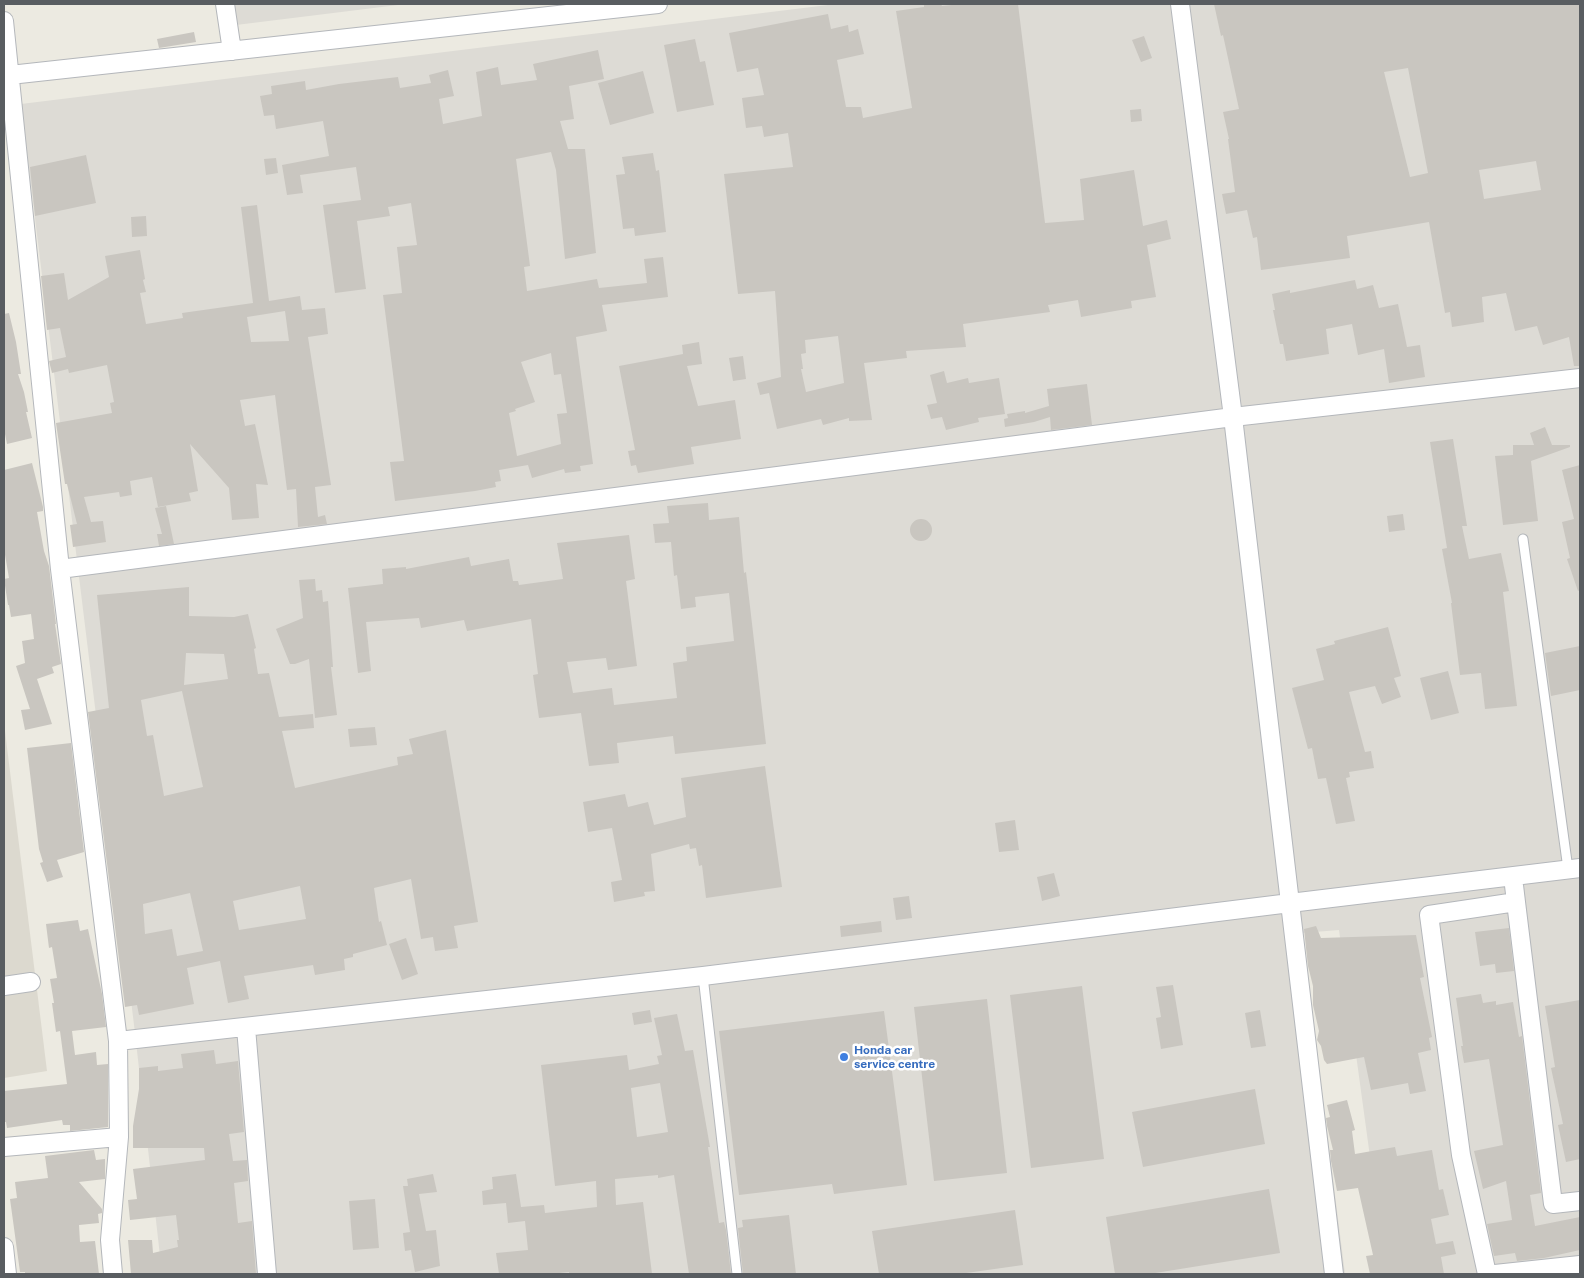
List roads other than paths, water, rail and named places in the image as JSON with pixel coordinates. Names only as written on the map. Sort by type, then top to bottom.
[{"type":"street","points":[[225,4],[232,51]]},
{"type":"street","points":[[10,75],[658,4]]},
{"type":"street","points":[[1180,4],[1233,417],[1334,1274]]},
{"type":"street","points":[[4,21],[60,569],[118,1040],[119,1137],[110,1240],[113,1274]]},
{"type":"street","points":[[60,569],[1233,417],[1580,378]]},
{"type":"street","points":[[118,1040],[246,1028],[702,976],[1574,868]]},
{"type":"street","points":[[1513,877],[1553,1204],[1580,1201]]},
{"type":"street","points":[[1487,1274],[1461,1155],[1429,915],[1516,902]]},
{"type":"street","points":[[4,986],[30,982]]},
{"type":"street","points":[[246,1028],[267,1274]]},
{"type":"street","points":[[4,1147],[119,1137]]},
{"type":"street","points":[[4,1248],[7,1274]]},
{"type":"street","points":[[1495,1274],[1580,1265]]},
{"type":"lane","points":[[1523,539],[1574,868]]},
{"type":"lane","points":[[702,976],[737,1274]]},
{"type":"place","name":"Honda car service centre","points":[[844,1057]]}]
